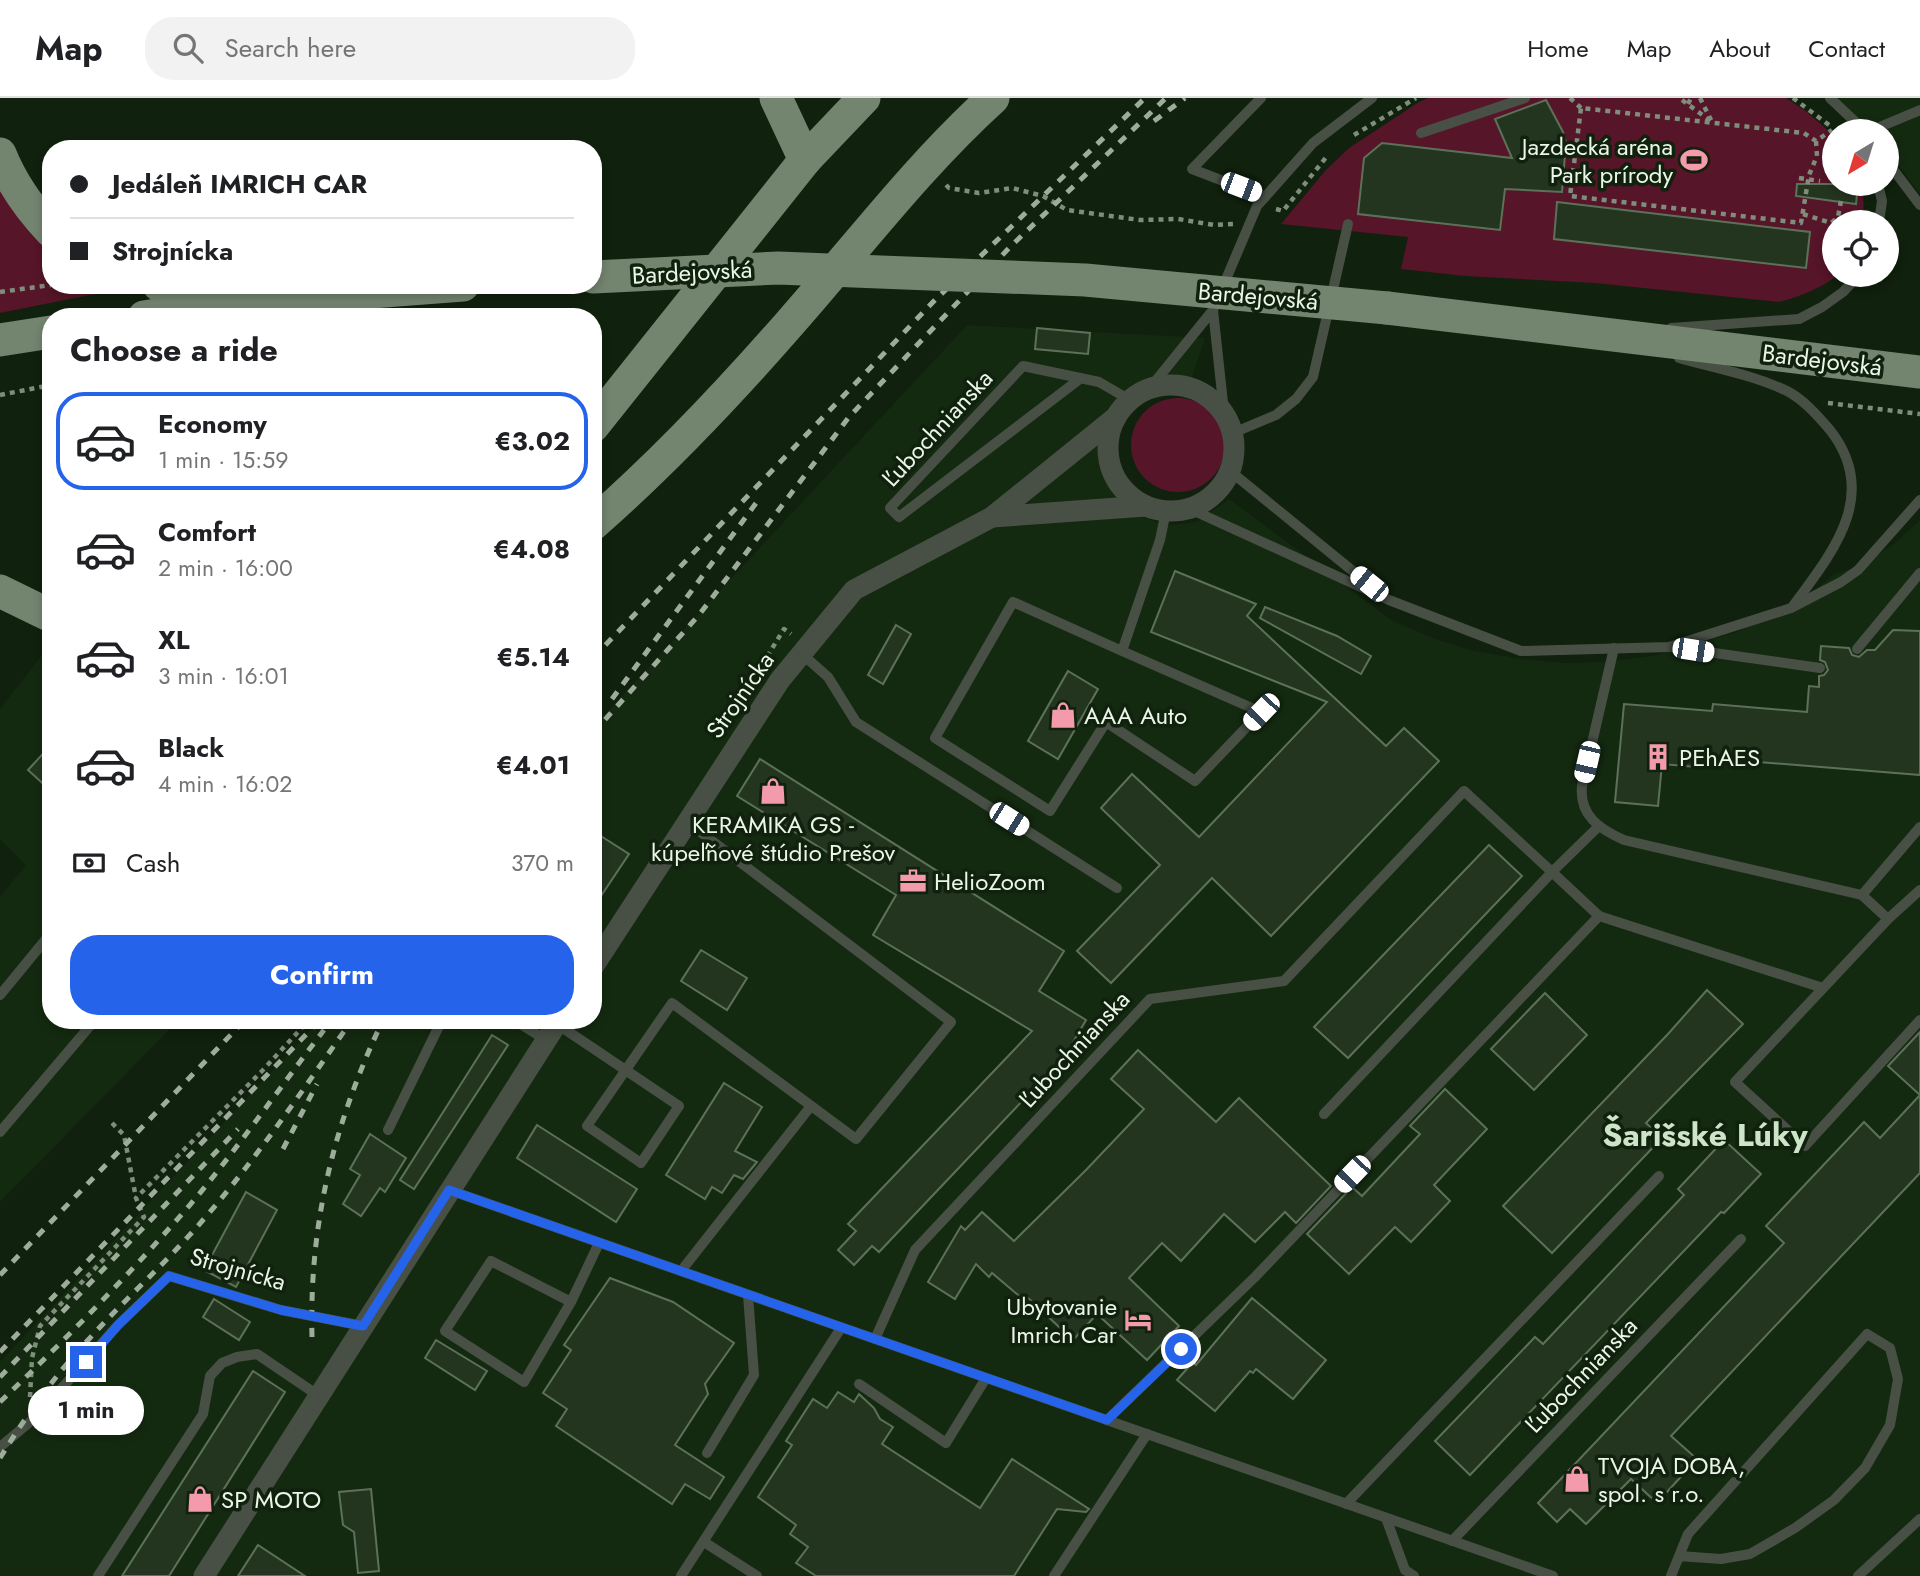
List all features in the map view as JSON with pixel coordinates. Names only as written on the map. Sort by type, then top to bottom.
[{"type":"main road","points":[[776,98],[805,160]]},
{"type":"main road","points":[[602,415],[805,160],[864,98]]},
{"type":"main road","points":[[602,516],[647,477],[699,423],[789,325],[926,165],[961,127],[993,98]]},
{"type":"main road","points":[[0,155],[29,207],[42,221]]},
{"type":"main road","name":"Bardejovská","points":[[602,277],[792,268],[1085,281],[1387,308],[1920,372]]},
{"type":"main road","points":[[180,294],[213,308]]},
{"type":"main road","points":[[238,308],[375,294]]},
{"type":"main road","points":[[0,340],[42,333]]},
{"type":"main road","points":[[0,591],[42,612]]},
{"type":"street","points":[[1170,384],[1191,388],[1210,397],[1224,412],[1233,433],[1235,449],[1230,471],[1214,495],[1190,509],[1156,508],[992,517],[1116,417],[1130,400],[1150,388],[1170,384]]},
{"type":"street","points":[[1116,417],[1108,444],[1113,472],[1123,489],[1156,508]]},
{"type":"street","name":"Strojnícka","points":[[602,953],[780,680],[854,590],[992,517]]},
{"type":"street","points":[[204,1576],[553,1029]]},
{"type":"lane","points":[[1261,98],[1192,169],[1265,197]]},
{"type":"lane","points":[[1150,388],[1213,310],[1248,225],[1265,197],[1313,143],[1372,98]]},
{"type":"lane","points":[[1421,134],[1525,98]]},
{"type":"lane","points":[[1830,98],[1854,119]]},
{"type":"lane","points":[[1897,119],[1920,110]]},
{"type":"lane","points":[[1899,177],[1920,205]]},
{"type":"lane","points":[[1233,433],[1276,415],[1296,399],[1313,377],[1348,224]]},
{"type":"lane","points":[[1592,333],[1800,318],[1822,307],[1848,287]]},
{"type":"lane","points":[[1213,310],[1224,412]]},
{"type":"lane","points":[[1592,333],[1772,384],[1790,392],[1826,426],[1843,452],[1850,472],[1850,508],[1841,535],[1791,608]]},
{"type":"lane","name":"Ľubochnianska","points":[[1081,378],[900,517],[890,508],[1023,366],[1081,378],[1099,382],[1130,400]]},
{"type":"lane","points":[[1230,471],[1389,600]]},
{"type":"lane","points":[[1669,647],[1791,608],[1841,582],[1858,570],[1920,500]]},
{"type":"lane","points":[[1122,651],[1160,540],[1156,508]]},
{"type":"lane","points":[[1190,509],[1389,600],[1521,651],[1669,647],[1819,668]]},
{"type":"lane","points":[[1857,649],[1920,573]]},
{"type":"lane","points":[[1013,602],[1122,651],[1261,712],[1195,781],[1106,722],[1050,811],[935,737],[1013,602]]},
{"type":"lane","points":[[1614,648],[1581,799],[1584,809],[1605,832],[1624,840],[1862,895],[1888,919]]},
{"type":"lane","points":[[802,654],[828,677],[856,722],[1118,888]]},
{"type":"lane","name":"Ľubochnianska","points":[[875,1339],[915,1250],[1150,999],[1284,981],[1464,791],[1599,916]]},
{"type":"lane","points":[[556,1029],[624,1069],[679,1106],[642,1163],[587,1126],[624,1069],[672,1003],[856,1139],[951,1022],[687,822]]},
{"type":"lane","points":[[1324,1114],[1552,872],[1599,826]]},
{"type":"lane","points":[[1862,895],[1920,827]]},
{"type":"lane","points":[[1920,890],[1888,919],[1735,1082],[1805,1146],[1920,1020]]},
{"type":"lane","points":[[1107,1420],[1255,1277],[1599,916],[1823,988]]},
{"type":"lane","points":[[0,995],[42,944]]},
{"type":"lane","points":[[0,1132],[87,1029]]},
{"type":"lane","points":[[388,1129],[438,1029]]},
{"type":"lane","points":[[681,1272],[811,1106]]},
{"type":"lane","points":[[1346,1504],[1660,1176]]},
{"type":"lane","points":[[449,1190],[1553,1576]]},
{"type":"lane","name":"Ľubochnianska","points":[[1452,1541],[1741,1239]]},
{"type":"lane","points":[[572,1302],[491,1261],[445,1331],[524,1382],[572,1302],[599,1243]]},
{"type":"lane","name":"Strojnícka","points":[[0,1447],[36,1417],[118,1325],[169,1276],[281,1310],[363,1326]]},
{"type":"lane","points":[[707,1453],[754,1375],[748,1295]]},
{"type":"lane","points":[[681,1576],[841,1328]]},
{"type":"lane","points":[[1671,1576],[1679,1556],[1688,1534],[1867,1334],[1890,1348],[1898,1379],[1890,1425],[1865,1468],[1835,1500],[1795,1528],[1750,1554],[1721,1559],[1679,1556]]},
{"type":"lane","points":[[98,1576],[203,1414],[210,1376],[222,1363],[257,1354],[319,1396]]},
{"type":"lane","points":[[859,1384],[946,1443],[986,1378]]},
{"type":"lane","points":[[1054,1576],[1147,1434]]},
{"type":"lane","points":[[1386,1518],[1406,1574]]},
{"type":"lane","points":[[1858,1576],[1920,1519]]},
{"type":"lane","points":[[704,1542],[757,1576]]},
{"type":"path","points":[[1570,98],[1581,108],[1804,133],[1816,141]]},
{"type":"path","points":[[1688,104],[1691,98]]},
{"type":"path","points":[[1700,98],[1713,123]]},
{"type":"path","points":[[1682,100],[1713,123]]},
{"type":"path","points":[[1581,108],[1570,196],[1801,223],[1808,179],[1817,156],[1816,141]]},
{"type":"path","points":[[1816,141],[1822,137]]},
{"type":"path","points":[[926,165],[949,188],[979,193],[1012,188],[1042,196],[1067,210],[1140,220],[1178,219],[1214,225],[1248,225]]},
{"type":"path","points":[[1799,178],[1820,181]]},
{"type":"path","points":[[1802,214],[1831,223],[1838,217],[1841,201]]},
{"type":"path","points":[[0,292],[42,286]]},
{"type":"path","points":[[0,395],[42,387]]},
{"type":"path","points":[[1804,403],[1832,403],[1920,414]]},
{"type":"path","points":[[136,1198],[301,1029]]},
{"type":"path","points":[[30,1399],[32,1358],[40,1326],[144,1217],[136,1198],[124,1135],[112,1123]]},
{"type":"shaded area","points":[[1428,98],[1786,98],[1822,125],[1822,196],[1863,196],[1864,210],[1822,210],[1822,285],[1779,302],[1595,283],[1465,276],[1401,269],[1408,237],[1281,224],[1325,171],[1349,148]]},
{"type":"shaded area","points":[[1831,98],[1920,98],[1920,194],[1899,166],[1899,119],[1854,119]]},
{"type":"shaded area","points":[[0,187],[42,245],[42,294],[95,294],[0,313]]},
{"type":"shaded area","points":[[967,325],[1205,338],[1189,386],[1148,388],[1114,414],[1102,441],[1101,462],[1106,482],[1126,510],[1166,526],[1197,522],[1229,499],[1391,620],[1435,639],[1470,650],[1564,663],[1609,662],[1657,655],[1737,632],[1794,607],[1833,575],[1860,566],[1894,544],[1920,520],[1920,1576],[0,1576],[0,1362],[312,1029],[602,1029],[602,717]]},
{"type":"shaded area","points":[[1178,398],[1196,402],[1211,412],[1221,427],[1225,445],[1221,463],[1211,478],[1196,488],[1178,492],[1160,488],[1145,478],[1135,463],[1131,445],[1135,427],[1145,412],[1160,402]]},
{"type":"shaded area","points":[[42,655],[42,1029],[170,1029],[0,1202],[0,897],[26,865],[0,839],[0,709]]},
{"type":"building","points":[[1546,100],[1566,142],[1562,192],[1505,189],[1500,230],[1358,214],[1364,158],[1382,143],[1512,158],[1495,119]]},
{"type":"building","points":[[1797,184],[1822,184],[1822,196],[1857,196],[1856,204],[1796,196]]},
{"type":"building","points":[[1557,202],[1810,232],[1806,268],[1554,239]]},
{"type":"building","points":[[1037,328],[1090,333],[1088,354],[1035,349]]},
{"type":"building","points":[[1175,571],[1256,604],[1247,616],[1386,746],[1404,728],[1439,761],[1271,936],[1212,878],[1111,983],[1077,951],[1160,865],[1101,808],[1132,774],[1199,837],[1327,702],[1151,632]]},
{"type":"building","points":[[1265,607],[1337,636],[1371,656],[1361,674],[1260,618]]},
{"type":"building","points":[[896,625],[911,634],[883,684],[868,675]]},
{"type":"building","points":[[1893,630],[1920,631],[1920,775],[1697,757],[1696,767],[1662,764],[1658,806],[1615,802],[1624,704],[1712,711],[1713,704],[1807,712],[1809,686],[1819,687],[1819,676],[1828,670],[1825,662],[1820,660],[1821,646],[1849,648],[1852,655],[1859,657],[1867,650],[1875,650]]},
{"type":"building","name":"AAA Auto","points":[[1068,671],[1098,689],[1058,759],[1028,741]]},
{"type":"building","points":[[42,755],[42,783],[28,770]]},
{"type":"building","points":[[760,759],[1064,951],[1039,991],[1086,1020],[1065,1056],[879,1252],[872,1246],[854,1265],[838,1250],[856,1231],[848,1224],[1032,1031],[873,935],[896,895],[737,796]]},
{"type":"building","points":[[602,837],[629,854],[602,894]]},
{"type":"building","points":[[1489,845],[1522,876],[1348,1058],[1314,1027]]},
{"type":"building","points":[[701,950],[747,978],[727,1010],[681,981]]},
{"type":"building","points":[[1707,990],[1743,1024],[1646,1123],[1662,1138],[1552,1253],[1503,1206]]},
{"type":"building","points":[[1545,993],[1587,1035],[1534,1090],[1491,1049]]},
{"type":"building","points":[[1920,1032],[1920,1095],[1888,1066]]},
{"type":"building","points":[[492,1035],[508,1045],[414,1189],[400,1180]]},
{"type":"building","points":[[1138,1050],[1216,1122],[1239,1098],[1331,1186],[1296,1223],[1285,1212],[1255,1242],[1224,1214],[1181,1261],[1162,1243],[1129,1278],[1179,1326],[1147,1360],[1097,1314],[1073,1340],[1028,1298],[1025,1301],[992,1273],[989,1277],[976,1264],[955,1299],[928,1282],[961,1226],[965,1230],[982,1212],[1014,1241],[1144,1109],[1111,1079]]},
{"type":"building","points":[[724,1083],[762,1107],[735,1151],[757,1162],[743,1179],[734,1175],[722,1193],[712,1187],[705,1199],[666,1175]]},
{"type":"building","points":[[1445,1089],[1487,1129],[1434,1185],[1450,1201],[1411,1242],[1395,1227],[1349,1274],[1307,1234],[1352,1187],[1362,1196],[1420,1134],[1410,1126]]},
{"type":"building","points":[[1920,1095],[1920,1173],[1671,1436],[1697,1459],[1657,1503],[1631,1479],[1586,1524],[1570,1509],[1557,1522],[1538,1503],[1784,1243],[1766,1226],[1864,1122],[1880,1138]]},
{"type":"building","points":[[537,1125],[637,1189],[616,1222],[517,1158]]},
{"type":"building","points":[[370,1134],[406,1158],[385,1192],[380,1188],[361,1216],[343,1204],[360,1175],[350,1169]]},
{"type":"building","points":[[1724,1140],[1761,1174],[1724,1213],[1721,1212],[1470,1475],[1435,1441],[1535,1337],[1543,1344],[1684,1195],[1678,1189]]},
{"type":"building","points":[[246,1192],[277,1210],[236,1287],[204,1270]]},
{"type":"building","points":[[610,1278],[673,1302],[734,1343],[705,1384],[708,1394],[675,1445],[724,1477],[710,1499],[685,1484],[672,1504],[556,1426],[567,1409],[543,1393],[571,1350],[564,1345]]},
{"type":"building","points":[[1252,1298],[1326,1360],[1293,1399],[1256,1369],[1253,1373],[1250,1371],[1215,1411],[1177,1380],[1193,1362],[1196,1365]]},
{"type":"building","points":[[214,1299],[250,1322],[239,1340],[203,1317]]},
{"type":"building","points":[[436,1340],[487,1371],[475,1390],[425,1358]]},
{"type":"building","points":[[253,1371],[285,1392],[169,1576],[122,1576]]},
{"type":"building","points":[[838,1392],[854,1402],[859,1394],[874,1408],[880,1419],[893,1427],[882,1444],[980,1508],[1012,1459],[1089,1509],[1086,1512],[1057,1509],[1014,1576],[816,1576],[796,1563],[808,1547],[790,1534],[796,1525],[758,1497],[792,1445],[786,1441],[813,1399],[827,1408]]},
{"type":"building","points":[[371,1489],[379,1571],[358,1573],[354,1532],[343,1525],[339,1492]]},
{"type":"building","points":[[258,1545],[305,1576],[238,1576]]},
{"type":"railway","points":[[602,649],[935,300],[1145,98]]},
{"type":"railway","points":[[602,723],[699,615],[849,417],[1010,247],[1166,98]]},
{"type":"railway","points":[[1154,121],[1185,98]]},
{"type":"railway","points":[[612,699],[759,499]]},
{"type":"railway","points":[[0,1275],[236,1029]]},
{"type":"railway","points":[[0,1352],[311,1029]]},
{"type":"railway","points":[[0,1458],[64,1367],[189,1235],[243,1172],[346,1029]]},
{"type":"railway","points":[[312,1337],[315,1254],[328,1174],[351,1097],[379,1029]]},
{"type":"railway","points":[[0,1402],[100,1303],[195,1199],[324,1030]]},
{"type":"railway","points":[[283,1149],[317,1084]]},
{"type":"railway","points":[[0,1377],[238,1129]]},
{"type":"place","name":"Jazdecká aréna Park prírody","points":[[1694,160]]},
{"type":"place","name":"AAA Auto","points":[[1063,715]]},
{"type":"place","name":"PEhAES","points":[[1658,757]]},
{"type":"place","name":"KERAMIKA GS - kúpeľňové štúdio Prešov","points":[[773,791]]},
{"type":"place","name":"HelioZoom","points":[[913,881]]},
{"type":"place","name":"Ubytovanie Imrich Car","points":[[1138,1320]]},
{"type":"place","name":"TVOJA DOBA, spol. s r.o.","points":[[1577,1479]]},
{"type":"place","name":"SP MOTO","points":[[200,1499]]},
{"type":"district","name":"Šarišské Lúky","points":[[1705,1135]]},
{"type":"route","points":[[86,1362],[118,1325],[169,1276],[281,1310],[363,1326],[449,1190],[1107,1420],[1181,1349]]}]
